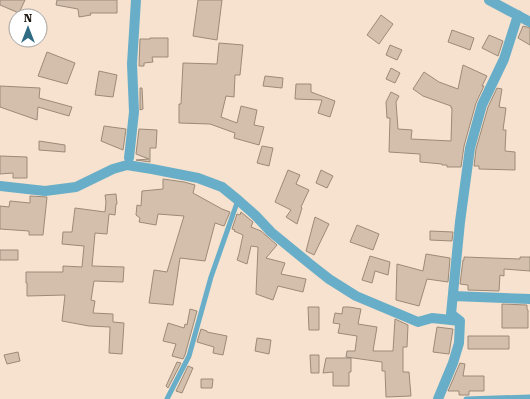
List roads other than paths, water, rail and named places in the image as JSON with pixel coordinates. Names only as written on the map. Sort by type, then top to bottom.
[{"type":"street","points":[[129,158],[134,112],[132,64],[136,0]]},
{"type":"street","points":[[489,0],[530,22]]},
{"type":"street","points":[[460,321],[451,314],[460,222],[470,148],[482,105],[504,59],[518,15]]},
{"type":"street","points":[[0,186],[45,192],[76,187],[113,169],[127,165],[198,178],[222,187],[288,246],[329,279],[356,296],[418,322],[432,318],[460,321]]},
{"type":"street","points":[[453,296],[530,299]]},
{"type":"street","points":[[438,399],[459,343],[460,321]]},
{"type":"lane","points":[[167,399],[189,356],[211,277],[238,200]]},
{"type":"lane","points":[[466,399],[530,397]]}]
